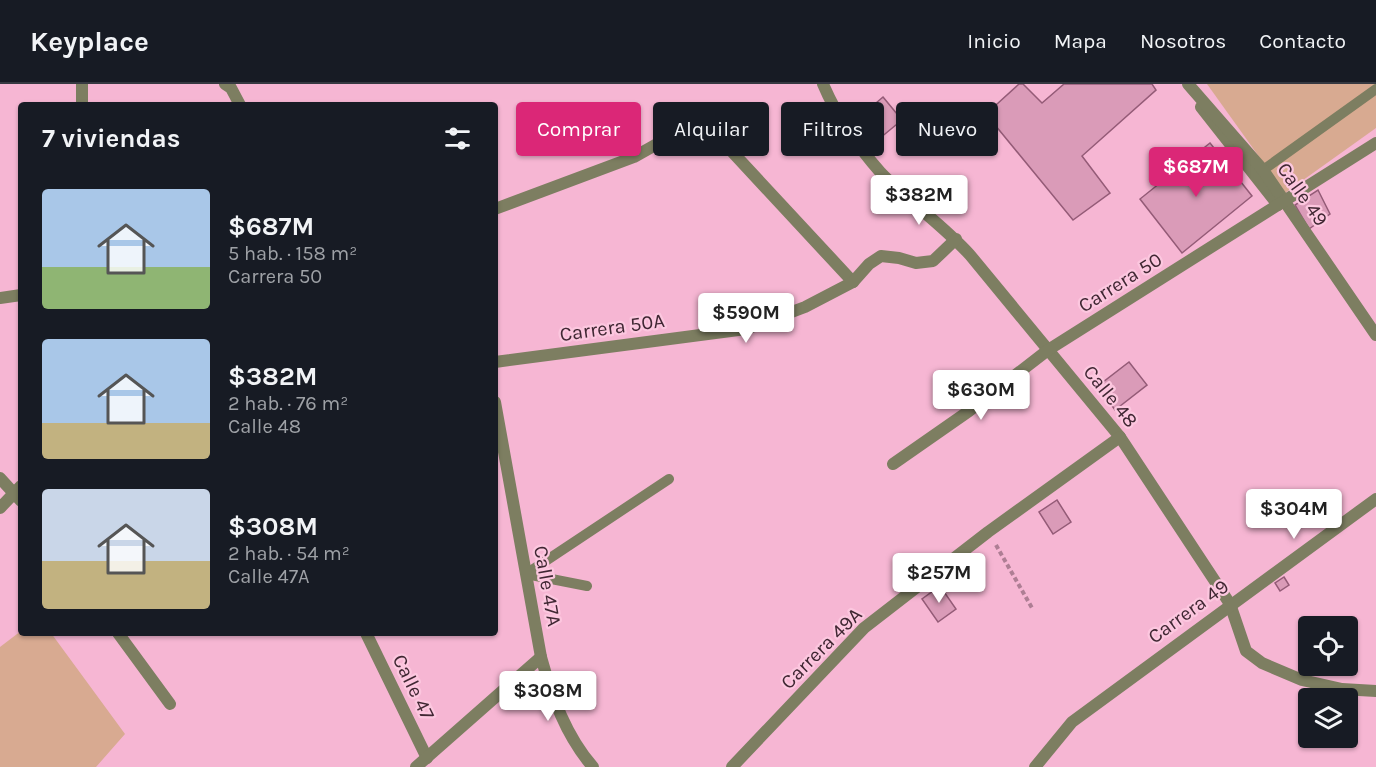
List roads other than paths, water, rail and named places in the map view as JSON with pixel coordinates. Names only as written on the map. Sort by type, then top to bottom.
[{"type":"street","points":[[82,84],[82,102]]},
{"type":"street","points":[[225,84],[231,88],[238,102]]},
{"type":"street","name":"Calle 48","points":[[824,84],[845,127],[882,173],[956,239],[1120,437],[1230,604],[1246,651],[1262,663],[1302,680],[1342,689],[1376,691]]},
{"type":"street","points":[[1183,84],[1281,203]]},
{"type":"street","name":"Calle 49","points":[[1188,84],[1263,170],[1281,203],[1376,335]]},
{"type":"street","points":[[498,208],[634,157],[689,126],[702,125],[711,129],[853,282]]},
{"type":"street","name":"Carrera 50","points":[[893,464],[969,411],[1048,350],[1376,143]]},
{"type":"street","name":"Carrera 50A","points":[[498,362],[746,329],[804,307],[853,282],[869,264],[881,256],[916,263],[933,261],[956,239]]},
{"type":"street","points":[[0,298],[18,295]]},
{"type":"street","name":"Calle 47A","points":[[498,419],[541,657],[553,699],[572,737],[593,767]]},
{"type":"street","name":"Carrera 49A","points":[[732,767],[864,628],[988,532],[1120,437]]},
{"type":"street","points":[[0,478],[18,492]]},
{"type":"street","points":[[0,508],[18,494]]},
{"type":"street","name":"Carrera 49","points":[[1035,767],[1072,722],[1376,499]]},
{"type":"street","points":[[120,636],[170,704]]},
{"type":"street","name":"Calle 47","points":[[367,636],[427,758]]},
{"type":"street","points":[[416,767],[541,657]]},
{"type":"lane","points":[[1263,170],[1376,89]]},
{"type":"lane","points":[[526,574],[669,479]]},
{"type":"lane","points":[[526,574],[587,586]]}]
